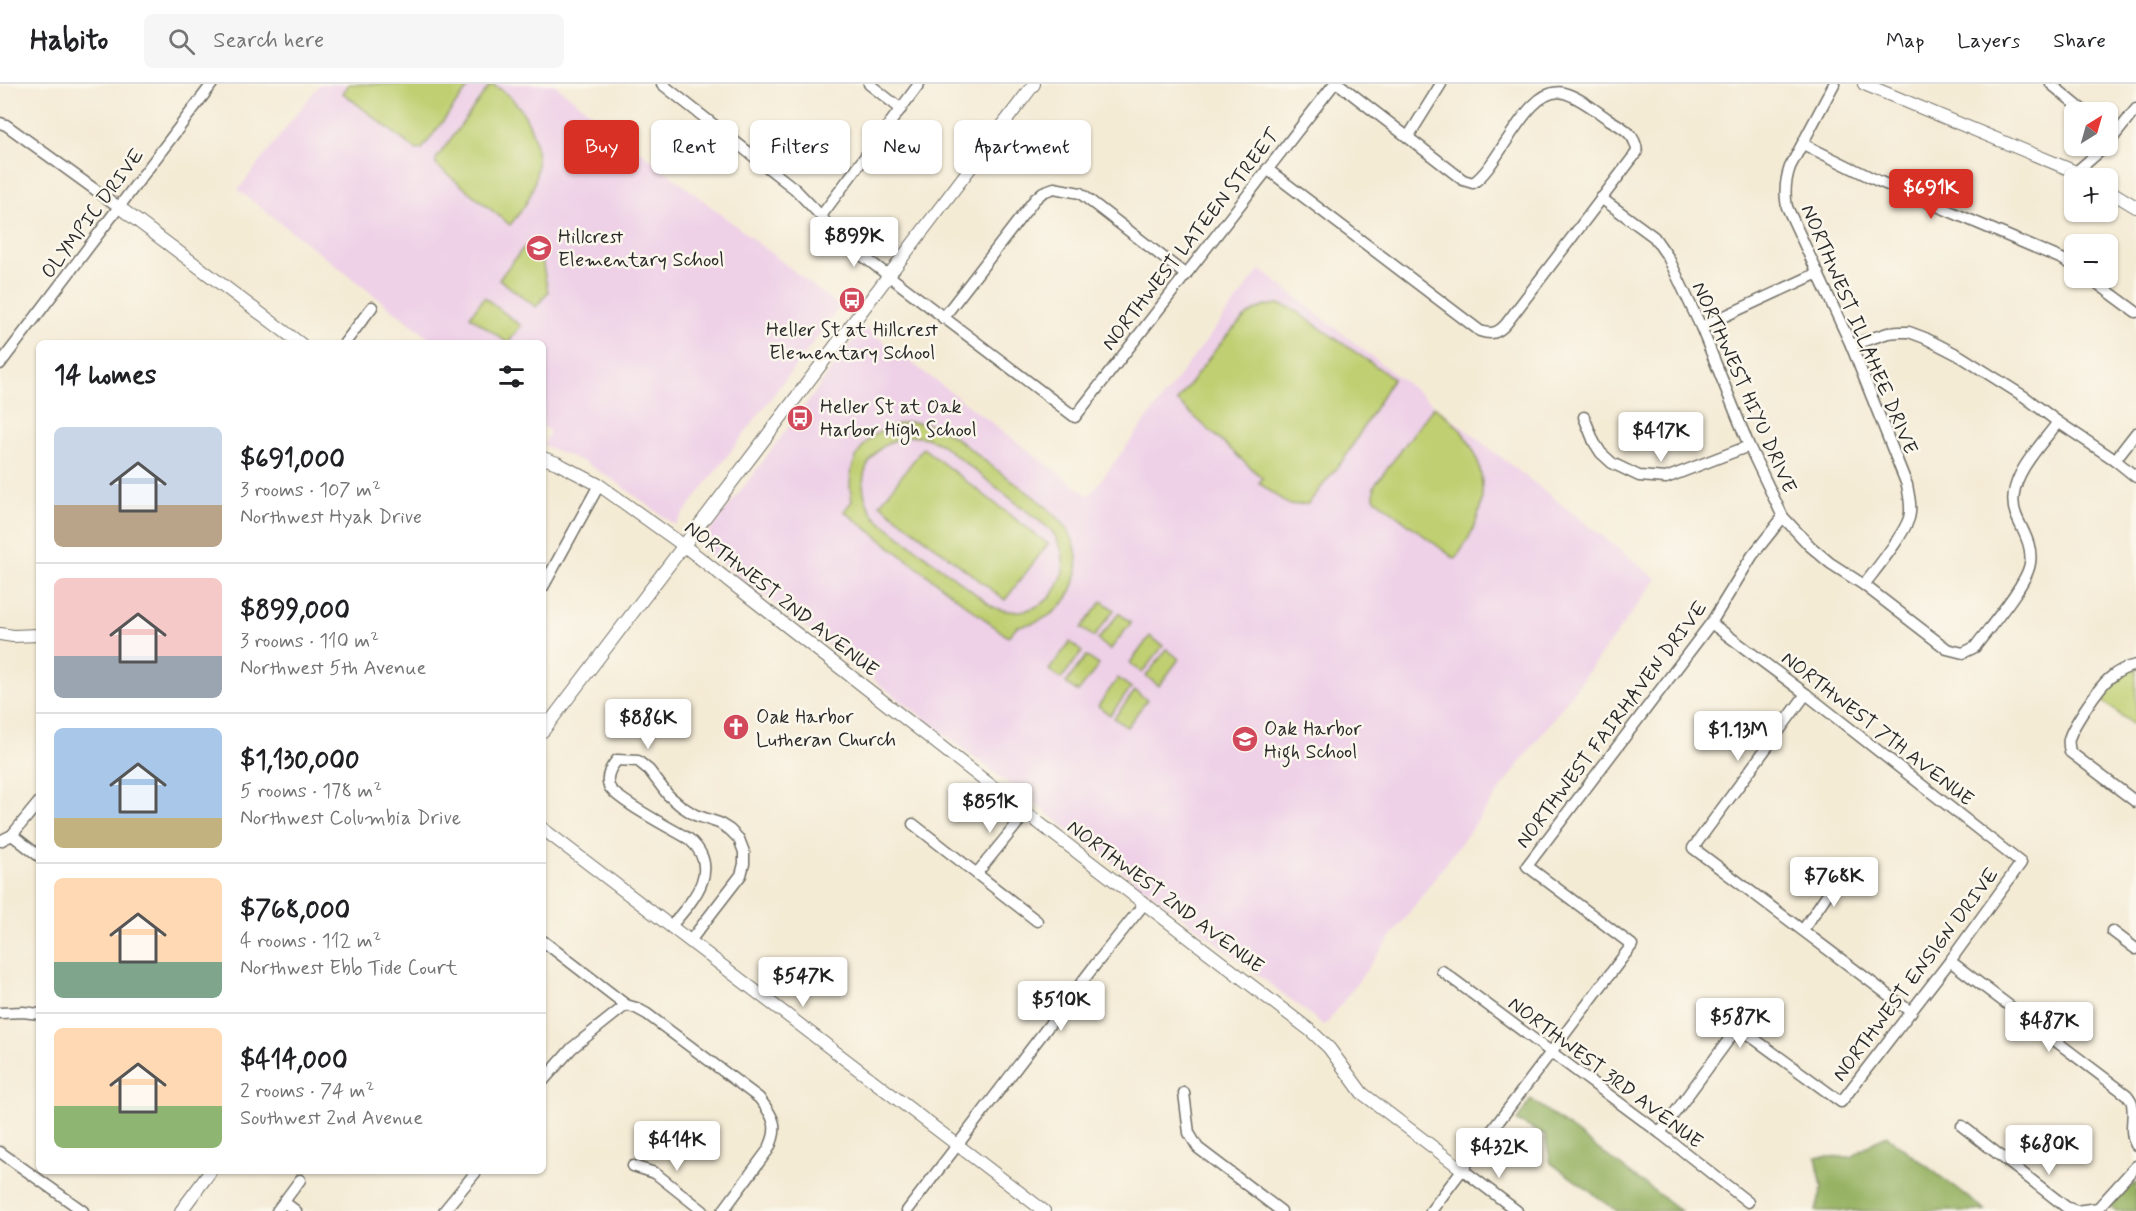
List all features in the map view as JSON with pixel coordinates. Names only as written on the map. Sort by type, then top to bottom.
[{"type":"street","name":"OLYMPIC DRIVE","points":[[0,364],[212,84]]},
{"type":"street","points":[[869,84],[900,109]]},
{"type":"street","points":[[821,216],[919,84]]},
{"type":"street","points":[[546,727],[1034,84]]},
{"type":"street","name":"NORTHWEST LATEEN STREET","points":[[943,318],[1075,417],[1334,84]]},
{"type":"street","points":[[1267,169],[1480,331],[1494,333],[1506,324],[1637,152],[1637,144],[1623,128],[1565,93],[1553,91],[1536,99],[1485,171],[1473,183],[1463,180],[1339,84]]},
{"type":"street","points":[[1408,137],[1441,84]]},
{"type":"street","name":"NORTHWEST ILLAHEE DRIVE","points":[[1834,84],[1790,167],[1784,193],[1787,207],[1851,345],[1907,485],[1909,518],[1904,529],[1864,585]]},
{"type":"street","points":[[1864,84],[2066,168]]},
{"type":"street","points":[[2051,84],[2073,102]]},
{"type":"street","points":[[664,85],[795,189],[821,216],[835,236],[943,318],[1035,199],[1042,192],[1054,188],[1080,193],[1186,274]]},
{"type":"street","points":[[2118,130],[2136,109]]},
{"type":"street","points":[[0,123],[6,125],[119,207],[296,340]]},
{"type":"street","points":[[1803,144],[1876,180],[2064,260]]},
{"type":"street","points":[[2080,168],[2093,156]]},
{"type":"street","points":[[2118,196],[2136,207]]},
{"type":"street","name":"NORTHWEST HIYU DRIVE","points":[[1601,198],[1654,237],[1661,245],[1701,327],[1749,446],[1783,517],[1824,557],[1947,649],[1963,653],[1975,647],[2023,581],[2031,564],[2030,548],[2015,512],[2013,498],[2015,486],[2024,467],[2058,422]]},
{"type":"street","points":[[1701,327],[1818,273]]},
{"type":"street","points":[[2104,288],[2136,312]]},
{"type":"street","points":[[347,340],[372,308]]},
{"type":"street","points":[[1851,345],[1888,333],[1909,332],[1960,356],[2025,397],[2136,477]]},
{"type":"street","points":[[1584,417],[1593,442],[1601,453],[1612,463],[1639,476],[1666,478],[1749,446]]},
{"type":"street","points":[[2115,460],[2136,433]]},
{"type":"street","name":"NORTHWEST 2ND AVENUE","points":[[546,459],[598,486],[683,545],[1323,1041],[1362,1093],[1517,1211]]},
{"type":"street","points":[[546,581],[598,486]]},
{"type":"street","name":"NORTHWEST FAIRHAVEN DRIVE","points":[[1431,1211],[1632,945],[1527,866],[1711,623],[1752,556],[1783,517]]},
{"type":"street","name":"NORTHWEST 7TH AVENUE","points":[[1711,623],[2021,862]]},
{"type":"street","points":[[0,634],[36,635]]},
{"type":"street","points":[[2136,665],[2126,667],[2101,686],[2068,742],[2070,752],[2136,802]]},
{"type":"street","points":[[1806,694],[1693,848],[1911,1012]]},
{"type":"street","points":[[672,926],[699,892],[705,863],[697,846],[689,839],[619,798],[609,787],[610,768],[617,760],[638,761],[681,806],[694,815],[718,823],[739,839],[744,852],[741,875],[690,941]]},
{"type":"street","points":[[0,841],[12,835],[36,806]]},
{"type":"street","points":[[977,873],[1026,813]]},
{"type":"street","points":[[913,824],[1037,921]]},
{"type":"street","points":[[546,831],[1044,1211]]},
{"type":"street","points":[[12,835],[36,854]]},
{"type":"street","name":"NORTHWEST ENSIGN DRIVE","points":[[1660,1133],[1738,1027],[1841,1102],[1950,961],[2021,862]]},
{"type":"street","points":[[1803,930],[1828,892],[1835,871]]},
{"type":"street","points":[[907,1211],[1095,964],[1144,904]]},
{"type":"street","points":[[2112,931],[2136,949]]},
{"type":"street","points":[[546,943],[626,1005],[647,1014],[759,1098],[772,1114],[775,1127],[773,1140],[768,1150],[723,1211]]},
{"type":"street","points":[[1950,961],[2132,1093],[2131,1128],[2136,1145]]},
{"type":"street","name":"NORTHWEST 3RD AVENUE","points":[[1442,971],[1660,1133],[1748,1202]]},
{"type":"street","points":[[546,1078],[572,1048],[626,1005]]},
{"type":"street","points":[[0,1013],[36,1014]]},
{"type":"street","points":[[1184,1094],[1189,1133],[1198,1148],[1281,1211]]},
{"type":"street","points":[[1962,1126],[2066,1207],[2076,1210],[2098,1208],[2136,1166]]},
{"type":"street","points":[[0,1152],[67,1207],[83,1211]]},
{"type":"street","points":[[633,1166],[655,1173],[703,1211]]},
{"type":"street","points":[[181,1211],[209,1174]]},
{"type":"street","points":[[444,1211],[474,1174]]},
{"type":"street","points":[[277,1211],[300,1179]]},
{"type":"street","points":[[284,1202],[296,1211]]},
{"type":"shaded area","name":"Hillcrest Elementary School","points":[[320,84],[554,84],[600,120],[564,120],[564,174],[639,174],[639,150],[651,160],[651,174],[669,174],[840,307],[675,525],[615,481],[586,463],[546,446],[546,439],[550,432],[546,429],[546,340],[432,340],[238,190]]},
{"type":"shaded area","name":"Oak Harbor High School","points":[[1260,269],[1657,579],[1325,1026],[699,546],[864,327],[1089,496]]},
{"type":"green space","points":[[349,84],[471,84],[422,149],[416,150],[343,93]]},
{"type":"green space","points":[[491,84],[505,92],[516,103],[532,131],[536,146],[537,162],[531,193],[525,206],[510,225],[436,165],[436,159]]},
{"type":"green space","points":[[524,247],[542,260],[548,292],[536,307],[499,279]]},
{"type":"green space","points":[[484,297],[521,326],[510,340],[504,340],[470,316]]},
{"type":"green space","points":[[1278,304],[1291,308],[1393,378],[1346,456],[1308,504],[1289,505],[1259,483],[1262,478],[1177,401],[1235,327],[1256,310]]},
{"type":"green space","points":[[1434,406],[1464,434],[1480,470],[1482,500],[1478,515],[1473,530],[1455,559],[1374,498],[1374,486]]},
{"type":"green space","points":[[909,422],[921,423],[947,432],[1032,496],[1063,523],[1076,548],[1077,574],[1067,598],[1052,614],[1039,621],[1017,626],[1008,637],[844,511],[852,501],[851,472],[855,459],[871,438],[894,425]],"holes":[[[910,436],[927,438],[942,445],[1051,530],[1060,547],[1063,563],[1061,579],[1054,592],[1043,603],[1028,610],[1012,611],[993,607],[876,518],[868,505],[864,492],[867,466],[873,456],[895,440]]]},
{"type":"green space","points":[[923,448],[1048,544],[1005,600],[880,504]]},
{"type":"green space","points":[[1102,601],[1114,610],[1094,637],[1081,628]]},
{"type":"green space","points":[[1119,613],[1131,623],[1110,650],[1098,640]]},
{"type":"green space","points":[[1150,636],[1163,646],[1142,673],[1130,663]]},
{"type":"green space","points":[[1070,642],[1082,652],[1061,679],[1049,670]]},
{"type":"green space","points":[[1167,649],[1179,659],[1159,686],[1146,676]]},
{"type":"green space","points":[[1086,656],[1099,665],[1078,692],[1066,683]]},
{"type":"green space","points":[[2136,665],[2136,727],[2095,695],[2101,686]]},
{"type":"green space","points":[[1118,678],[1131,688],[1110,715],[1098,706]]},
{"type":"green space","points":[[1135,691],[1147,700],[1127,727],[1114,718]]},
{"type":"green space","points":[[1531,1099],[1681,1211],[1617,1211],[1551,1163],[1545,1135],[1517,1121]]},
{"type":"green space","points":[[1887,1136],[1986,1211],[1816,1211],[1822,1187],[1816,1157],[1852,1157]]},
{"type":"green space","points":[[2136,1182],[2136,1211],[2116,1211],[2109,1205]]},
{"type":"place","name":"Hillcrest Elementary School","points":[[539,248]]},
{"type":"place","name":"Heller St at Hillcrest Elementary School","points":[[852,300]]},
{"type":"place","name":"Heller St at Oak Harbor High School","points":[[800,418]]},
{"type":"place","name":"Oak Harbor Lutheran Church","points":[[736,727]]},
{"type":"place","name":"Oak Harbor High School","points":[[1245,739]]}]
